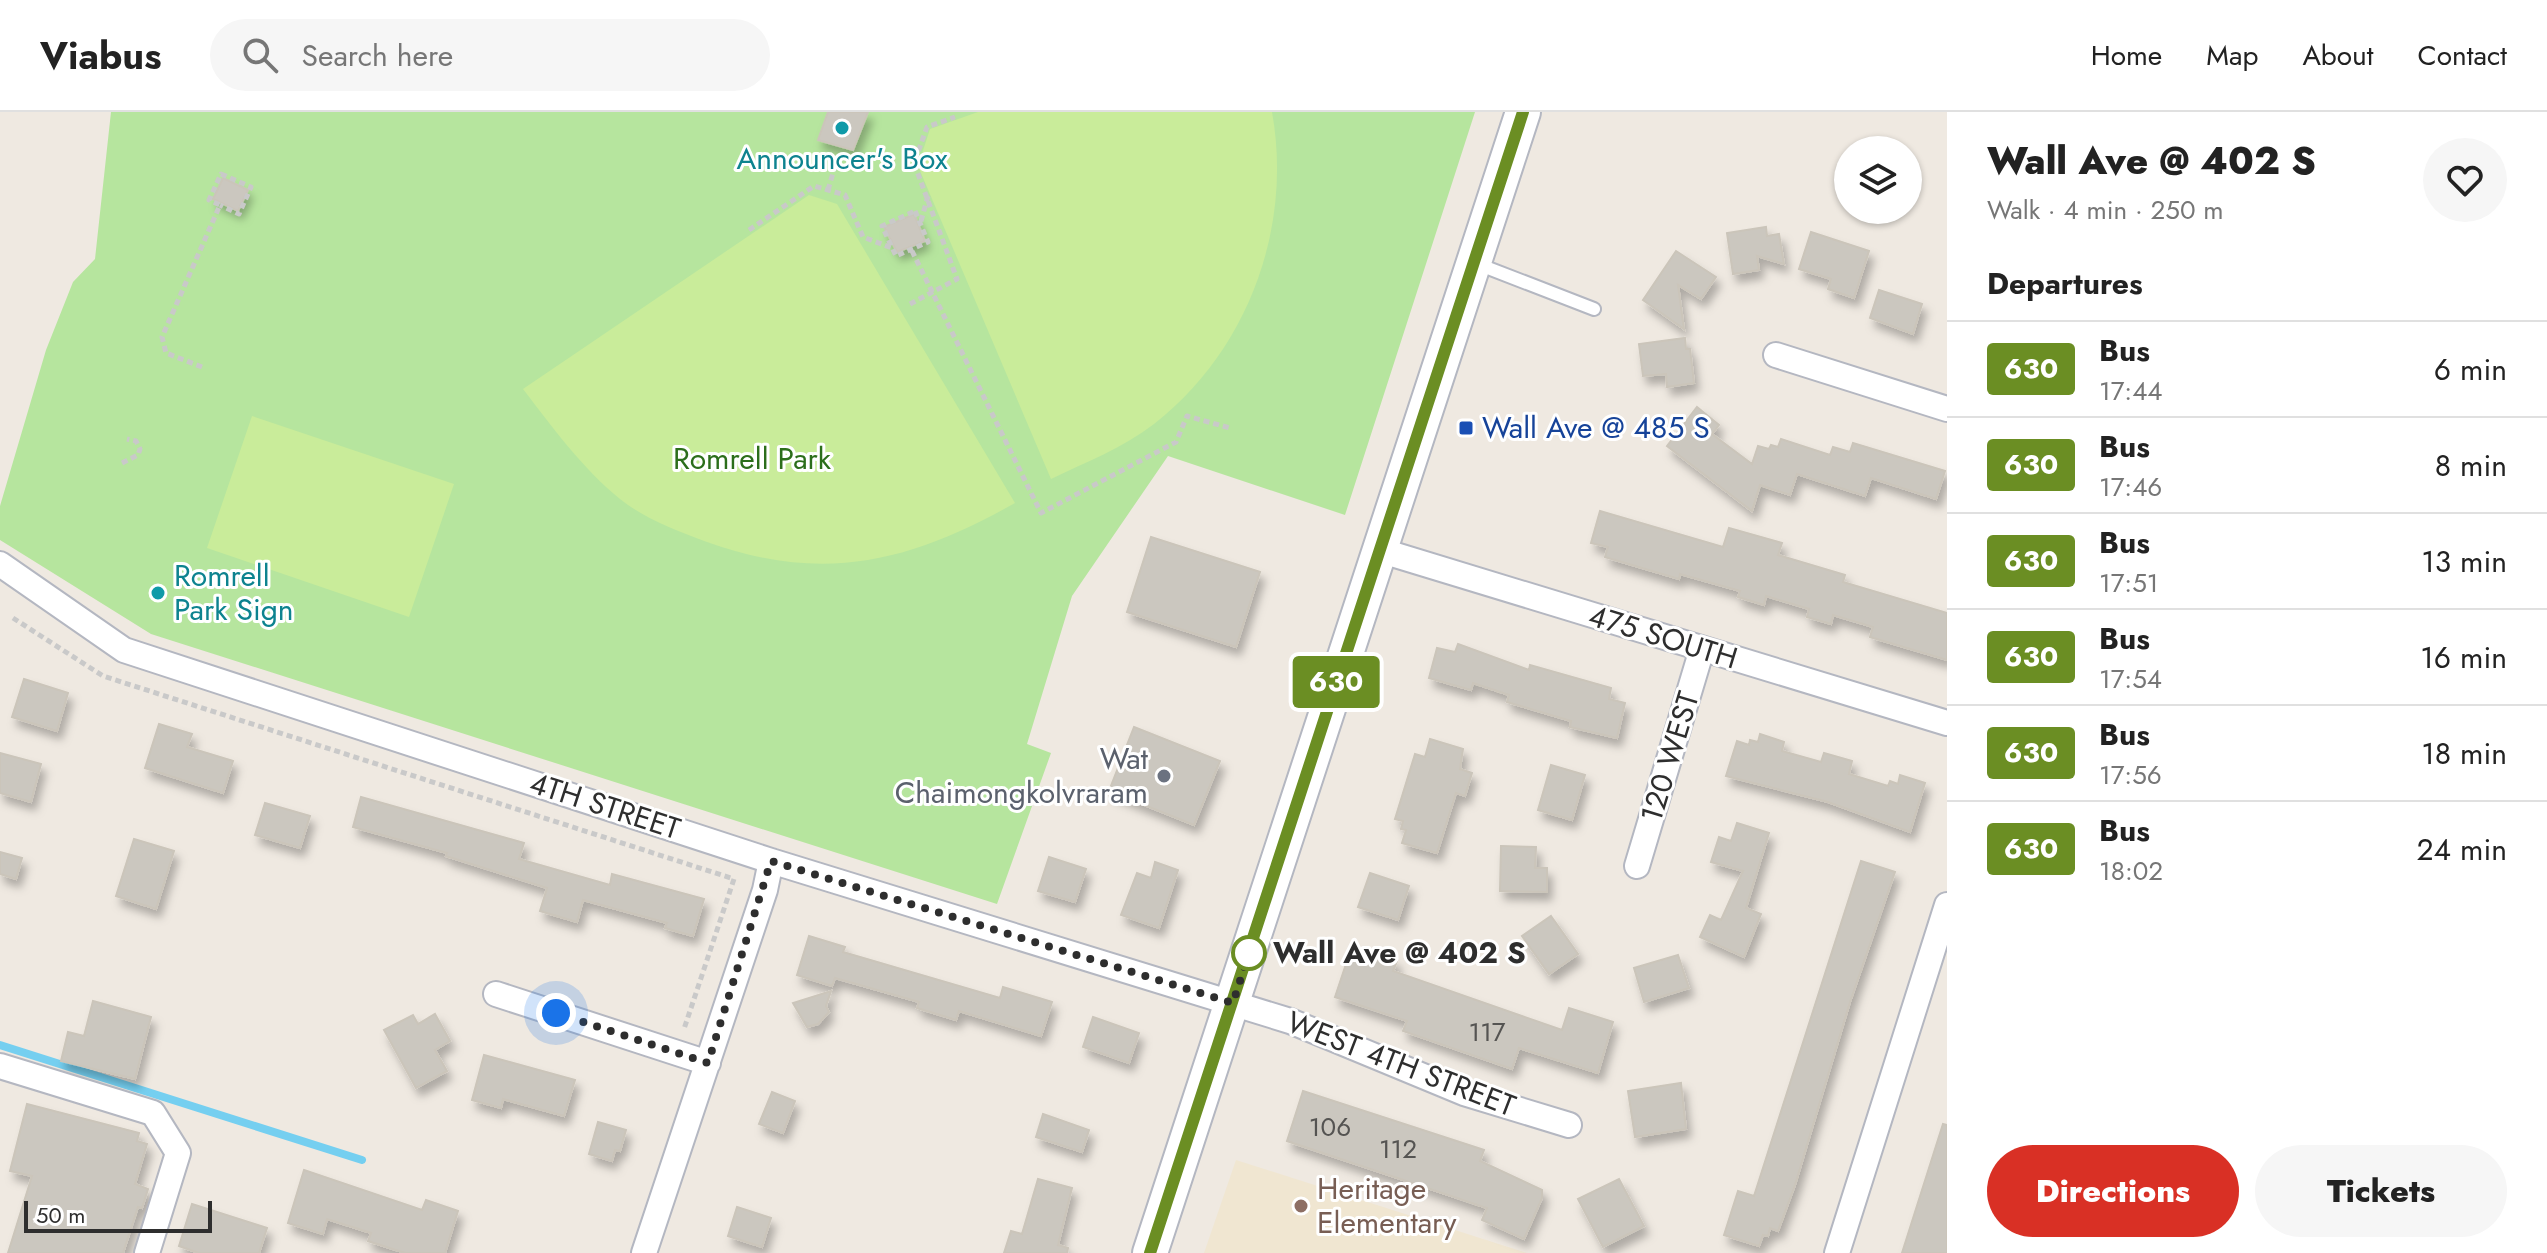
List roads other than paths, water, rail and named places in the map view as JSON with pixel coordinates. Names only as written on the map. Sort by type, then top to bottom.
[{"type":"main road","points":[[1150,1253],[1523,112]]},
{"type":"street","points":[[1776,355],[1947,409]]},
{"type":"street","name":"475 SOUTH","points":[[1379,550],[1947,723]]},
{"type":"street","name":"4TH STREET","points":[[0,564],[124,650],[771,861],[1233,1003]]},
{"type":"street","name":"120 WEST","points":[[1637,866],[1702,649]]},
{"type":"street","points":[[644,1253],[771,861]]},
{"type":"street","points":[[1837,1253],[1947,905]]},
{"type":"street","points":[[496,994],[708,1063]]},
{"type":"street","name":"WEST 4TH STREET","points":[[1233,1003],[1302,1026],[1464,1093],[1569,1125]]},
{"type":"street","points":[[0,1066],[153,1113],[178,1153],[147,1253]]},
{"type":"lane","points":[[1475,263],[1594,309]]},
{"type":"waterway","points":[[0,1045],[362,1160]]},
{"type":"place","name":"Announcer's Box","points":[[842,128]]},
{"type":"place","name":"Wall Ave @ 485 S","points":[[1466,428]]},
{"type":"place","name":"Romrell Park Sign","points":[[158,593]]},
{"type":"place","name":"Wat Chaimongkolvraram","points":[[1164,776]]},
{"type":"place","name":"Wall Ave @ 402 S","points":[[1249,953]]},
{"type":"place","name":"Heritage Elementary","points":[[1301,1206]]},
{"type":"park label","name":"Romrell Park","points":[[752,459]]}]
